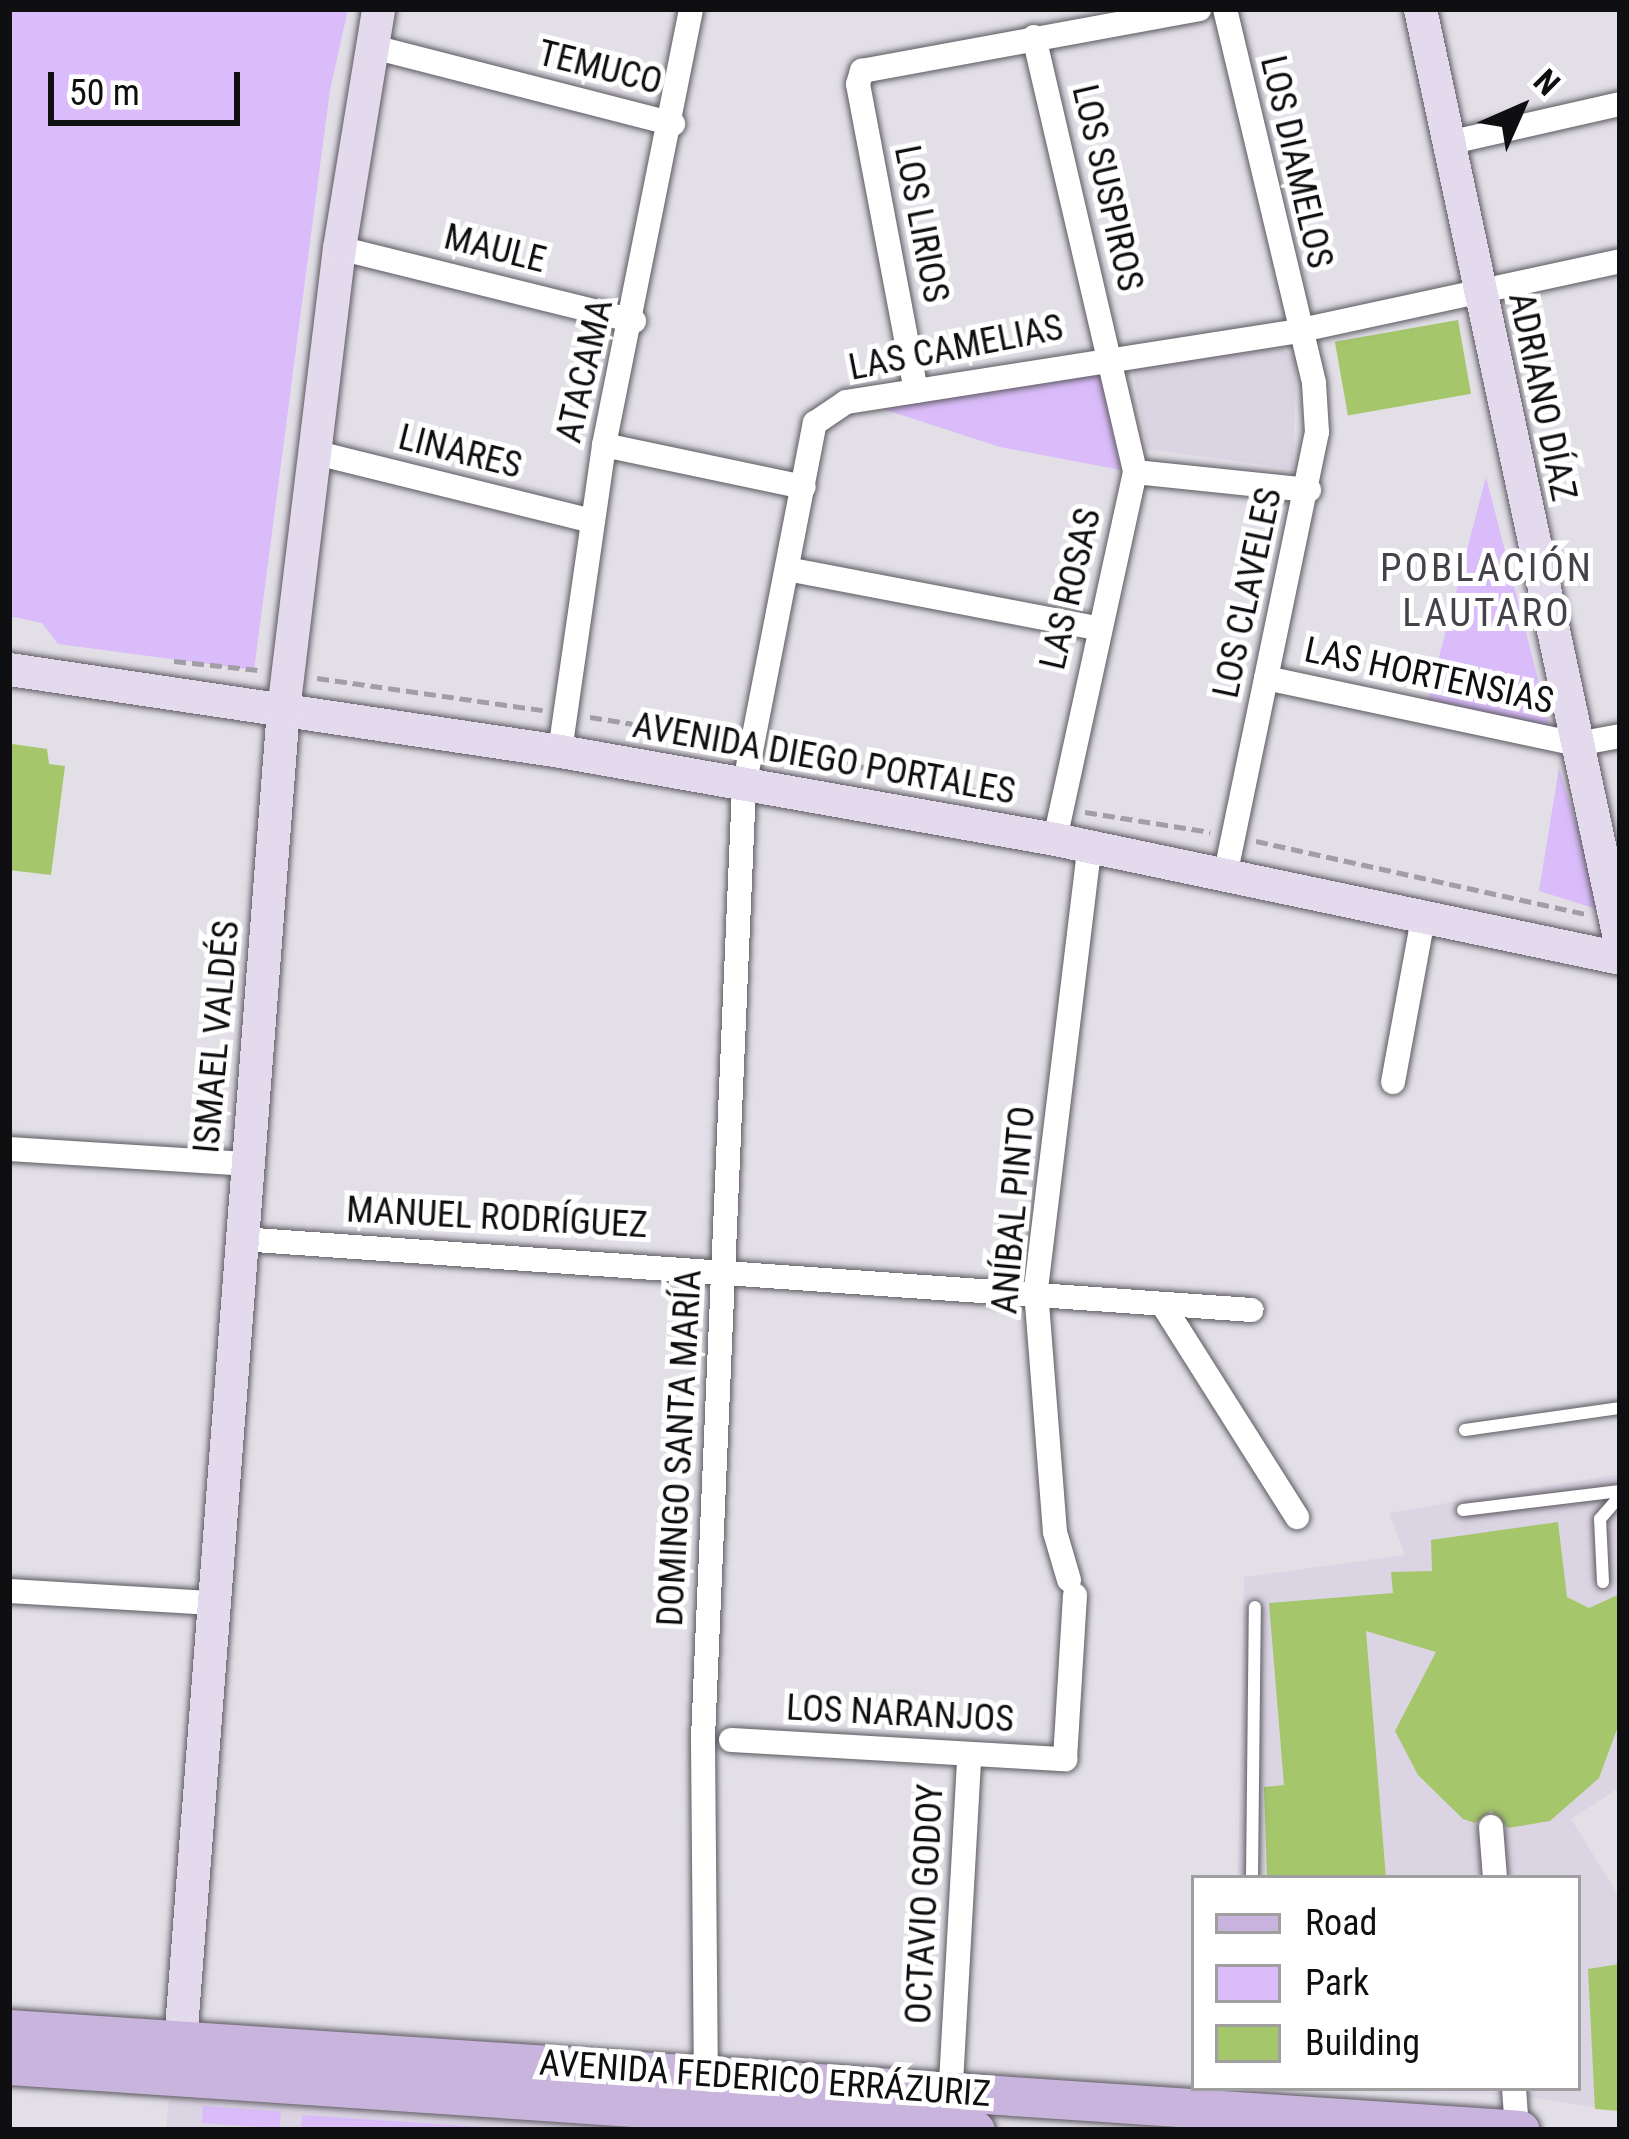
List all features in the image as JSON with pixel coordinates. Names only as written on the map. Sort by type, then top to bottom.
[{"type":"main road","name":"ISMAEL VALDÉS","points":[[179,2058],[210,1603],[283,710],[339,248],[378,9]]},
{"type":"main road","name":"ADRIANO DÍAZ","points":[[1420,9],[1620,943]]},
{"type":"main road","name":"AVENIDA DIEGO PORTALES","points":[[9,669],[560,751],[1090,845],[1226,870],[1620,958]]},
{"type":"main road","name":"AVENIDA FEDERICO ERRÁZURIZ","points":[[9,2029],[179,2058],[696,2107],[958,2117],[1247,2110],[1519,2130]]},
{"type":"main road","name":"AVENIDA FEDERICO ERRÁZURIZ","points":[[9,2065],[179,2058]]},
{"type":"street","name":"ATACAMA","points":[[560,751],[604,445],[634,321],[692,9]]},
{"type":"street","points":[[1034,37],[1199,9]]},
{"type":"street","name":"LOS DIAMELOS","points":[[1225,9],[1298,331]]},
{"type":"street","name":"LOS LIRIOS","points":[[916,391],[858,84],[862,71],[1034,37]]},
{"type":"street","name":"LOS SUSPIROS","points":[[1034,37],[1110,356]]},
{"type":"street","name":"TEMUCO","points":[[370,46],[673,124]]},
{"type":"street","points":[[1448,143],[1620,104]]},
{"type":"street","name":"MAULE","points":[[339,248],[634,321]]},
{"type":"street","name":"LAS CAMELIAS","points":[[744,787],[815,423],[846,402],[1110,356],[1298,331],[1620,261]]},
{"type":"street","name":"LOS CLAVELES","points":[[1226,870],[1309,490],[1314,383],[1298,331]]},
{"type":"street","name":"LAS ROSAS","points":[[1055,839],[1097,628],[1135,472],[1110,356]]},
{"type":"street","points":[[604,445],[804,487]]},
{"type":"street","name":"LINARES","points":[[313,452],[591,521]]},
{"type":"street","points":[[1135,472],[1309,490]]},
{"type":"street","points":[[787,569],[1097,628]]},
{"type":"street","name":"LAS HORTENSIAS","points":[[1266,678],[1577,744]]},
{"type":"street","points":[[1577,744],[1620,736]]},
{"type":"street","name":"DOMINGO SANTA MARÍA","points":[[696,2107],[703,1738],[744,787]]},
{"type":"street","name":"ANÍBAL PINTO","points":[[1065,1759],[1072,1588],[1055,1532],[1036,1289],[1090,845]]},
{"type":"street","points":[[1393,1082],[1424,913]]},
{"type":"street","points":[[9,1149],[246,1164]]},
{"type":"street","name":"MANUEL RODRÍGUEZ","points":[[241,1239],[1036,1289],[1163,1305],[1252,1310]]},
{"type":"street","points":[[1163,1305],[1297,1517]]},
{"type":"street","points":[[9,1591],[210,1603]]},
{"type":"street","name":"LOS NARANJOS","points":[[731,1740],[1065,1759]]},
{"type":"street","name":"OCTAVIO GODOY","points":[[958,2117],[969,1756]]},
{"type":"street","points":[[1491,1827],[1495,1875]]},
{"type":"street","points":[[1514,2091],[1519,2130]]},
{"type":"lane","points":[[1465,1430],[1620,1408]]},
{"type":"lane","points":[[1463,1510],[1620,1494]]},
{"type":"lane","points":[[1603,1582],[1600,1519],[1620,1494]]},
{"type":"lane","points":[[1252,1875],[1255,1607]]},
{"type":"shaded area","points":[[1281,348],[1296,360],[1293,469],[1148,449],[1133,369]]},
{"type":"shaded area","points":[[1620,1474],[1620,1787],[1571,1819],[1620,1898],[1620,2111],[1514,2095],[1327,2091],[1581,2091],[1581,1875],[1238,1875],[1244,1577],[1405,1555],[1389,1513]]},
{"type":"shaded area","points":[[169,2099],[671,2130],[166,2130]]},
{"type":"green space","points":[[9,9],[348,9],[330,90],[254,670],[58,644],[42,623],[9,616]]},
{"type":"green space","points":[[1100,372],[1121,470],[1000,447],[880,408]]},
{"type":"green space","points":[[1486,477],[1550,726],[1427,703]]},
{"type":"green space","points":[[1559,768],[1603,911],[1539,891]]},
{"type":"green space","points":[[203,2106],[281,2111],[280,2128],[202,2123]]},
{"type":"green space","points":[[302,2115],[483,2127],[483,2130],[301,2130]]},
{"type":"building","points":[[1458,320],[1471,394],[1348,416],[1335,342]]},
{"type":"building","points":[[12,744],[47,749],[49,764],[65,766],[51,875],[9,870]]},
{"type":"building","points":[[1558,1522],[1567,1597],[1589,1608],[1620,1594],[1620,1721],[1599,1778],[1550,1821],[1508,1828],[1491,1811],[1475,1823],[1463,1819],[1418,1775],[1395,1731],[1436,1652],[1366,1631],[1386,1875],[1267,1875],[1264,1787],[1284,1785],[1269,1603],[1393,1593],[1391,1572],[1432,1571],[1431,1540]]},
{"type":"building","points":[[1620,1964],[1620,2111],[1595,2109],[1588,1969]]},
{"type":"district","name":"POBLACIÓN LAUTARO","points":[[1487,592]]}]
